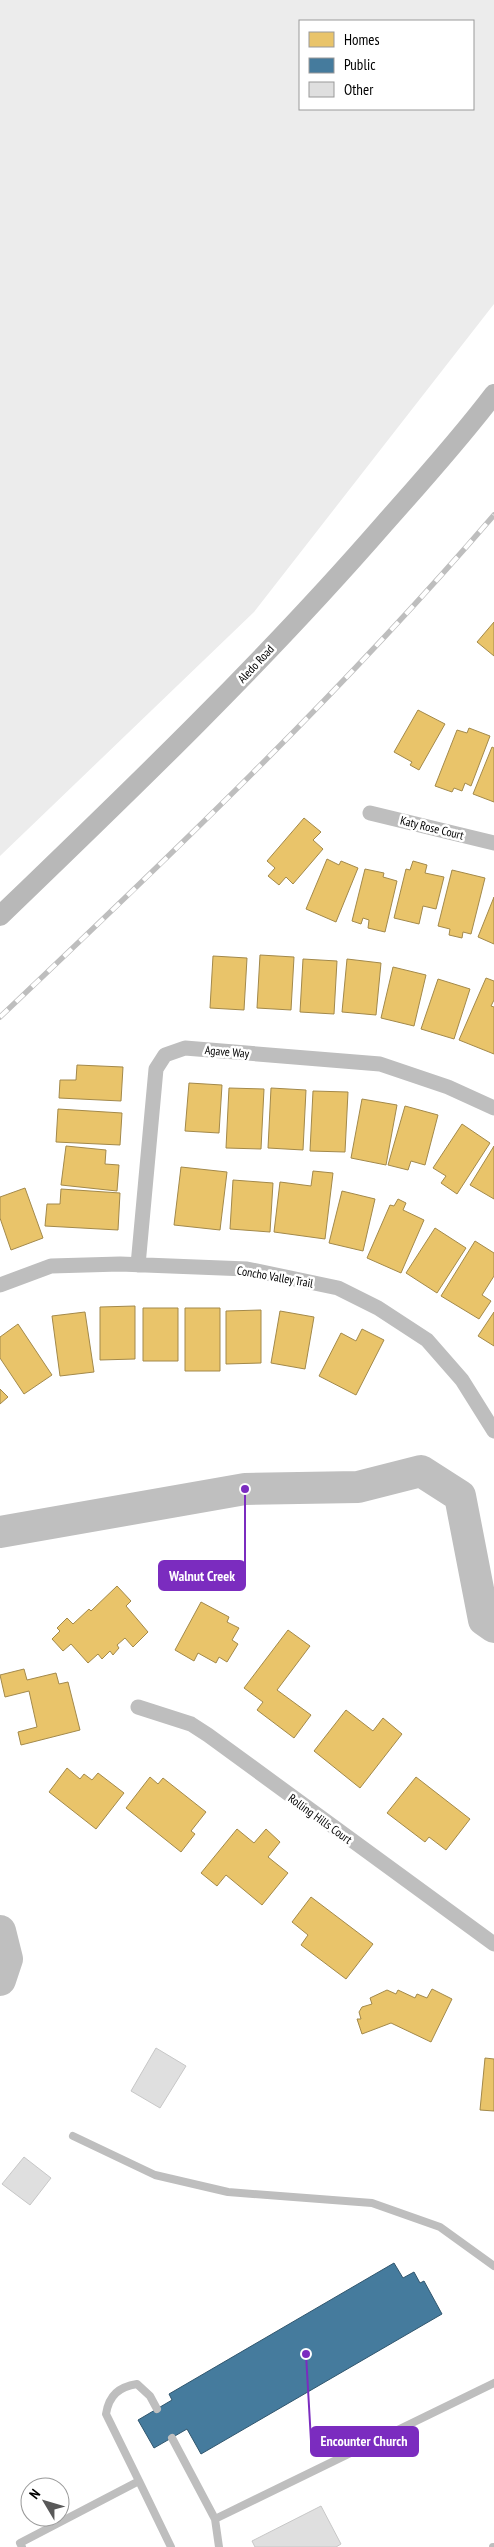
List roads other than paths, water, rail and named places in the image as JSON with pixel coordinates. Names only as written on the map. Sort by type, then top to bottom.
[{"type":"street","name":"Aledo Road","points":[[0,916],[244,677],[338,577],[472,424],[494,394]]},
{"type":"street","name":"Katy Rose Court","points":[[370,813],[494,843]]},
{"type":"street","name":"Agave Way","points":[[138,1265],[156,1069],[165,1055],[185,1048],[380,1064],[448,1087],[494,1108]]},
{"type":"street","name":"Concho Valley Trail","points":[[0,1285],[51,1266],[138,1265],[247,1270],[338,1288],[378,1308],[427,1340],[462,1380],[494,1431]]},
{"type":"street","name":"Rolling Hills Court","points":[[138,1707],[191,1724],[208,1735],[494,1944]]},
{"type":"lane","points":[[73,2136],[155,2175],[228,2192],[372,2203],[440,2227],[494,2266]]},
{"type":"lane","points":[[215,2519],[494,2383]]},
{"type":"lane","points":[[157,2409],[150,2396],[137,2384],[120,2389],[108,2404],[106,2414],[171,2547]]},
{"type":"lane","points":[[172,2438],[215,2519],[220,2547]]},
{"type":"lane","points":[[22,2547],[20,2543],[139,2481]]},
{"type":"waterway","points":[[0,1532],[245,1489],[358,1487],[421,1471],[460,1496],[484,1620],[494,1627]]},
{"type":"waterway","points":[[0,1931],[7,1959],[0,1980]]},
{"type":"railway","points":[[0,1017],[191,834],[315,710],[436,581],[494,515]]},
{"type":"place","name":"Walnut Creek","points":[[245,1489]]},
{"type":"place","name":"Encounter Church","points":[[306,2354]]}]
